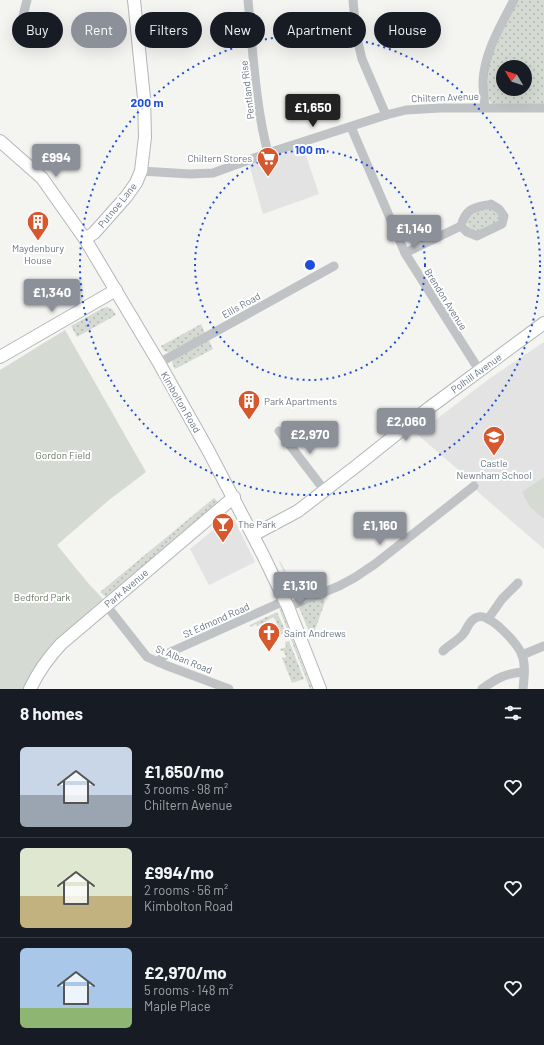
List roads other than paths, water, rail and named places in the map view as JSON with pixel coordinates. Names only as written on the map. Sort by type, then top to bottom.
[{"type":"street","points":[[24,12],[27,0]]},
{"type":"street","name":"Putnoe Lane","points":[[86,239],[94,233],[126,196],[136,183],[141,171],[145,137],[144,98],[134,0]]},
{"type":"street","name":"Pentland Rise","points":[[248,0],[258,101],[268,154]]},
{"type":"street","points":[[353,0],[356,34],[362,59],[386,115]]},
{"type":"street","points":[[485,107],[483,81],[487,58],[496,34],[514,0]]},
{"type":"street","name":"Chiltern Avenue","points":[[141,171],[190,174],[213,173],[386,115],[406,110],[421,108],[485,107],[544,108]]},
{"type":"street","name":"Brendon Avenue","points":[[351,127],[405,254],[479,370]]},
{"type":"street","name":"Kimbolton Road","points":[[0,141],[42,178],[86,239],[159,363],[253,535],[286,604],[320,689]]},
{"type":"street","points":[[491,204],[499,209],[504,216],[502,224],[477,236],[467,232],[461,226],[463,217],[469,210],[491,204]]},
{"type":"street","points":[[405,254],[461,226]]},
{"type":"street","name":"Ellis Road","points":[[159,363],[334,266]]},
{"type":"street","points":[[0,357],[116,290]]},
{"type":"street","name":"Polhill Avenue","points":[[253,535],[298,511],[429,408],[544,323]]},
{"type":"street","points":[[279,431],[325,491]]},
{"type":"street","name":"St Edmond Road","points":[[158,662],[166,654],[286,604],[339,586],[354,578],[375,564],[474,486]]},
{"type":"street","name":"Park Avenue","points":[[30,689],[46,660],[61,644],[234,498]]},
{"type":"street","points":[[488,619],[502,599],[518,582]]},
{"type":"street","name":"St Alban Road","points":[[106,605],[148,657],[229,689]]},
{"type":"street","points":[[443,651],[463,634],[470,622],[476,617],[483,616],[501,628],[522,655],[524,672],[523,689]]},
{"type":"street","points":[[522,655],[544,646]]},
{"type":"street","points":[[482,689],[497,678],[511,673],[524,672]]},
{"type":"place","name":"Chiltern Stores","points":[[268,178]]},
{"type":"place","name":"Maydenbury House","points":[[38,242]]},
{"type":"place","name":"Park Apartments","points":[[249,420]]},
{"type":"place","name":"Castle Newnham School","points":[[494,456]]},
{"type":"place","name":"The Park","points":[[223,544]]},
{"type":"place","name":"Saint Andrews","points":[[269,652]]},
{"type":"park label","name":"Gordon Field","points":[[63,455]]},
{"type":"park label","name":"Bedford Park","points":[[42,597]]}]
